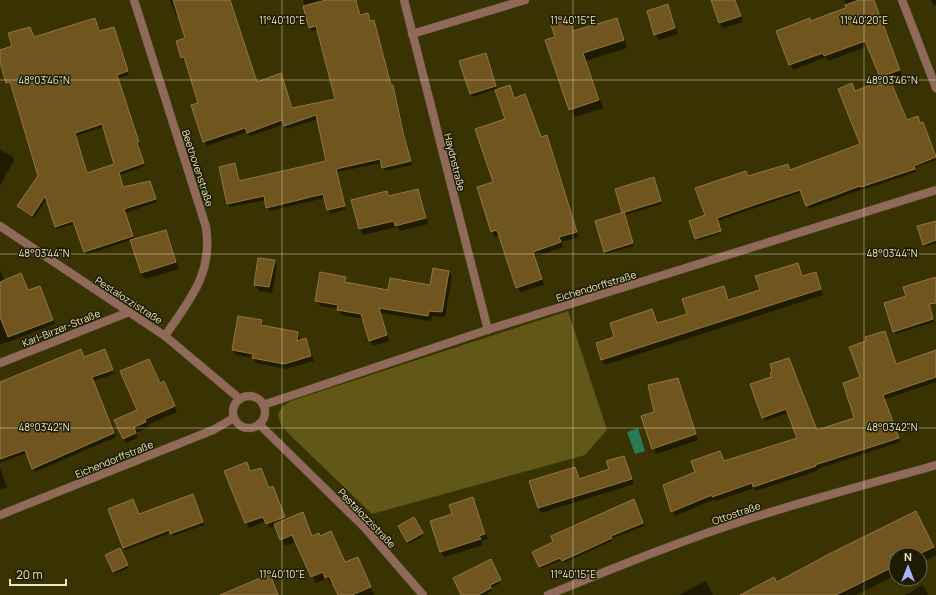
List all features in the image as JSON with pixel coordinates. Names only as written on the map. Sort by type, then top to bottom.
[{"type":"street","name":"Beethovenstraße","points":[[134,0],[206,226],[208,239],[207,258],[198,285],[165,336]]},
{"type":"street","name":"Haydnstraße","points":[[404,0],[488,330]]},
{"type":"street","points":[[412,34],[525,0]]},
{"type":"street","points":[[902,0],[936,88]]},
{"type":"street","name":"Eichendorffstraße","points":[[263,405],[488,330],[936,190]]},
{"type":"street","name":"Pestalozzistraße","points":[[0,226],[165,336],[240,399]]},
{"type":"street","name":"Karl-Birzer-Straße","points":[[0,363],[129,312]]},
{"type":"street","points":[[249,396],[258,398],[263,405],[265,412],[263,419],[259,424],[250,428],[241,426],[234,418],[233,411],[235,404],[240,399],[249,396]]},
{"type":"street","name":"Eichendorffstraße","points":[[0,515],[213,430],[234,418]]},
{"type":"street","name":"Pestalozzistraße","points":[[259,424],[364,528],[423,595]]},
{"type":"street","name":"Ottostraße","points":[[548,595],[630,561],[754,518],[811,500],[936,465]]},
{"type":"shaded area","points":[[568,311],[607,430],[585,455],[372,514],[281,425],[278,414],[283,406],[291,401]]},
{"type":"shaded area","points":[[638,428],[645,451],[635,454],[627,432]]},
{"type":"building","points":[[173,0],[230,0],[257,82],[281,73],[292,108],[335,99],[316,26],[309,28],[303,6],[326,0],[356,0],[360,15],[368,13],[370,21],[374,20],[391,85],[393,85],[411,161],[382,168],[380,159],[336,169],[345,206],[327,210],[323,194],[266,208],[264,196],[227,204],[219,167],[235,163],[239,181],[326,161],[316,115],[284,126],[282,120],[247,133],[245,128],[203,142],[191,105],[198,103],[184,57],[181,58],[176,41],[185,38]]},
{"type":"building","points":[[711,0],[735,0],[741,16],[719,23]]},
{"type":"building","points":[[859,0],[874,0],[900,70],[880,77],[865,41],[824,56],[823,53],[789,65],[776,31],[810,18],[811,21],[846,8],[845,5]]},
{"type":"building","points":[[668,4],[675,28],[654,35],[647,11]]},
{"type":"building","points":[[95,18],[99,31],[114,27],[128,71],[117,75],[139,142],[137,143],[144,163],[119,172],[123,187],[150,181],[156,199],[124,209],[133,236],[84,252],[73,221],[55,227],[45,196],[32,216],[17,206],[38,176],[10,82],[6,83],[0,62],[0,50],[12,46],[8,33],[30,27],[34,37]],"holes":[[[102,124],[114,164],[87,173],[75,133]]]},
{"type":"building","points":[[617,18],[624,40],[583,53],[599,100],[569,110],[545,40],[555,37],[551,25],[569,19],[573,31]]},
{"type":"building","points":[[486,53],[496,86],[470,94],[459,61]]},
{"type":"building","points":[[889,78],[907,120],[918,116],[920,123],[923,122],[936,157],[914,166],[915,169],[861,187],[860,186],[806,206],[800,190],[757,204],[717,218],[721,231],[695,239],[689,221],[705,215],[695,188],[746,171],[748,176],[788,164],[790,170],[860,144],[838,89],[852,83],[855,91]]},
{"type":"building","points":[[510,85],[514,98],[525,94],[541,137],[547,135],[577,232],[559,237],[561,242],[533,252],[542,279],[516,288],[497,230],[491,232],[477,187],[493,182],[475,129],[505,119],[495,90]]},
{"type":"building","points":[[654,177],[661,201],[622,213],[615,189]]},
{"type":"building","points":[[418,189],[426,218],[395,226],[394,221],[359,229],[351,200],[387,191],[388,196]]},
{"type":"building","points":[[624,212],[633,243],[604,252],[595,221]]},
{"type":"building","points":[[936,221],[936,240],[923,245],[917,226]]},
{"type":"building","points":[[166,230],[176,262],[141,273],[130,240]]},
{"type":"building","points":[[258,258],[275,260],[269,287],[254,285]]},
{"type":"building","points":[[798,263],[802,276],[816,272],[821,289],[601,360],[596,343],[614,337],[610,323],[652,309],[657,323],[687,314],[682,299],[724,286],[728,300],[760,290],[755,276]]},
{"type":"building","points":[[433,268],[449,271],[442,312],[429,311],[428,316],[379,308],[387,335],[369,341],[361,314],[337,310],[338,305],[315,301],[320,272],[346,277],[345,282],[388,290],[390,278],[430,285]]},
{"type":"building","points":[[21,273],[28,290],[40,286],[53,320],[8,337],[0,317],[0,282]]},
{"type":"building","points":[[936,277],[936,303],[929,304],[933,319],[893,332],[884,303],[906,296],[903,287]]},
{"type":"building","points":[[238,316],[262,320],[261,325],[298,332],[297,341],[306,338],[311,356],[284,364],[252,358],[253,354],[232,350]]},
{"type":"building","points":[[885,331],[896,364],[936,350],[936,377],[883,395],[899,438],[753,487],[752,483],[712,497],[712,495],[671,512],[663,485],[695,472],[691,461],[720,451],[724,461],[797,438],[786,409],[762,418],[750,384],[771,377],[770,373],[772,372],[770,364],[789,358],[817,430],[854,418],[843,383],[860,377],[849,347],[866,341],[865,337]]},
{"type":"building","points":[[81,349],[84,357],[105,349],[113,370],[92,377],[114,433],[32,469],[25,450],[0,459],[0,382]]},
{"type":"building","points":[[149,359],[160,383],[164,381],[175,406],[145,419],[146,422],[134,427],[136,433],[123,439],[114,420],[137,410],[120,371]]},
{"type":"building","points":[[678,378],[696,434],[652,449],[641,416],[654,412],[648,385]]},
{"type":"building","points":[[624,456],[632,479],[538,508],[529,481],[575,467],[579,479],[609,469],[606,461]]},
{"type":"building","points":[[247,462],[250,471],[261,468],[269,488],[273,486],[285,517],[266,524],[263,517],[245,523],[224,471]]},
{"type":"building","points":[[193,494],[203,522],[170,534],[169,530],[123,548],[108,509],[133,499],[139,514]]},
{"type":"building","points":[[473,497],[485,534],[479,536],[481,539],[440,552],[430,521],[452,514],[449,505]]},
{"type":"building","points":[[634,499],[643,523],[611,536],[612,538],[562,561],[560,558],[539,567],[532,552],[553,542],[551,536]]},
{"type":"building","points":[[916,511],[934,547],[928,550],[928,547],[888,547],[888,569],[836,595],[740,595],[774,577],[777,582],[831,553]]},
{"type":"building","points":[[303,512],[312,536],[319,533],[320,536],[331,531],[345,562],[358,557],[371,587],[352,595],[338,595],[329,576],[325,578],[323,572],[311,577],[292,535],[280,540],[274,524]]},
{"type":"building","points":[[414,517],[423,533],[407,542],[398,526]]},
{"type":"building","points":[[120,548],[128,565],[113,572],[105,555]]},
{"type":"building","points":[[491,559],[501,580],[490,585],[491,588],[478,595],[461,595],[453,578]]},
{"type":"building","points":[[270,574],[278,595],[220,595]]}]
